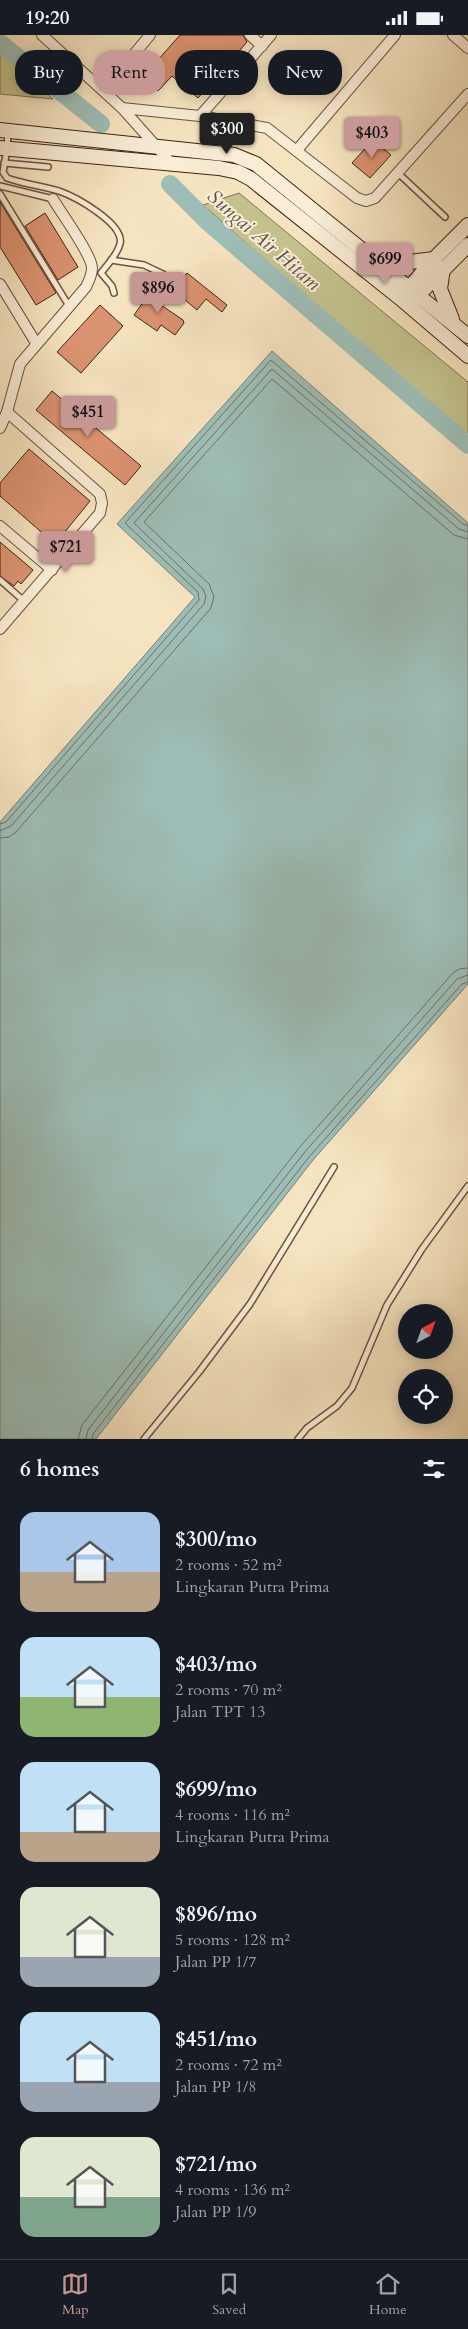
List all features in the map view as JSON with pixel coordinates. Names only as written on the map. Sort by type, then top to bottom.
[{"type":"main road","points":[[4,130],[234,155],[256,164],[414,290],[468,336]]},
{"type":"main road","points":[[4,148],[219,168],[238,172],[252,179],[468,356]]},
{"type":"main road","points":[[404,302],[439,263],[468,225]]},
{"type":"main road","points":[[378,261],[439,263],[468,245]]},
{"type":"main road","points":[[439,263],[440,289],[455,324]]},
{"type":"street","points":[[42,35],[93,80]]},
{"type":"street","points":[[137,50],[150,35]]},
{"type":"street","points":[[250,35],[262,46]]},
{"type":"street","points":[[200,116],[271,35]]},
{"type":"street","points":[[297,150],[395,35]]},
{"type":"street","points":[[454,35],[468,48]]},
{"type":"street","points":[[122,108],[200,116],[267,128],[357,198],[366,201],[375,198],[468,94]]},
{"type":"street","points":[[109,95],[172,164]]},
{"type":"street","points":[[0,428],[4,408],[20,364],[36,343],[86,287],[91,277],[92,266],[88,256],[53,199]]},
{"type":"street","points":[[0,284],[36,343]]},
{"type":"street","points":[[0,629],[100,513],[102,503],[100,494],[4,408]]},
{"type":"street","points":[[0,526],[52,570]]},
{"type":"lane","points":[[4,130],[4,163],[2,172],[7,178],[59,191],[80,199],[107,220],[119,233],[120,242],[111,260],[101,273],[112,286],[114,293]]},
{"type":"lane","points":[[4,163],[48,167]]},
{"type":"lane","points":[[398,173],[445,217]]},
{"type":"lane","points":[[0,185],[53,199]]},
{"type":"lane","points":[[0,194],[69,306]]},
{"type":"lane","points":[[111,260],[144,265],[163,274]]},
{"type":"lane","points":[[0,580],[24,601]]},
{"type":"lane","points":[[144,1439],[199,1373],[250,1304],[334,1167]]},
{"type":"lane","points":[[298,1439],[307,1428],[337,1405],[352,1388],[387,1305],[422,1249],[468,1187]]},
{"type":"shaded area","points":[[0,52],[15,65],[15,95],[48,95],[53,99],[0,94]]},
{"type":"shaded area","points":[[239,193],[468,382],[468,436],[375,357],[203,205]]},
{"type":"water","points":[[272,351],[468,523],[468,984],[313,1160],[96,1439],[0,1439],[0,822],[195,597],[117,524]]},
{"type":"building","points":[[180,35],[243,35],[247,42],[240,50],[175,50],[175,79],[172,76],[165,84],[165,52]]},
{"type":"building","points":[[373,140],[391,155],[370,178],[352,163]]},
{"type":"building","points":[[0,202],[56,293],[36,305],[0,247]]},
{"type":"building","points":[[45,213],[78,267],[58,280],[25,226]]},
{"type":"building","points":[[187,273],[227,305],[222,312],[206,299],[197,310],[173,290]]},
{"type":"building","points":[[152,290],[165,299],[161,305],[183,320],[184,323],[175,335],[161,325],[157,331],[134,315]]},
{"type":"building","points":[[100,305],[123,326],[81,373],[57,352]]},
{"type":"building","points":[[52,391],[141,466],[125,485],[36,410]]},
{"type":"building","points":[[29,449],[90,501],[55,544],[0,496],[0,483]]},
{"type":"building","points":[[0,542],[33,570],[21,584],[18,581],[14,586],[0,576]]},
{"type":"waterway","name":"Sungai Air Hitam","points":[[0,43],[101,124]]},
{"type":"waterway","name":"Sungai Air Hitam","points":[[170,184],[208,222],[468,445]]}]
